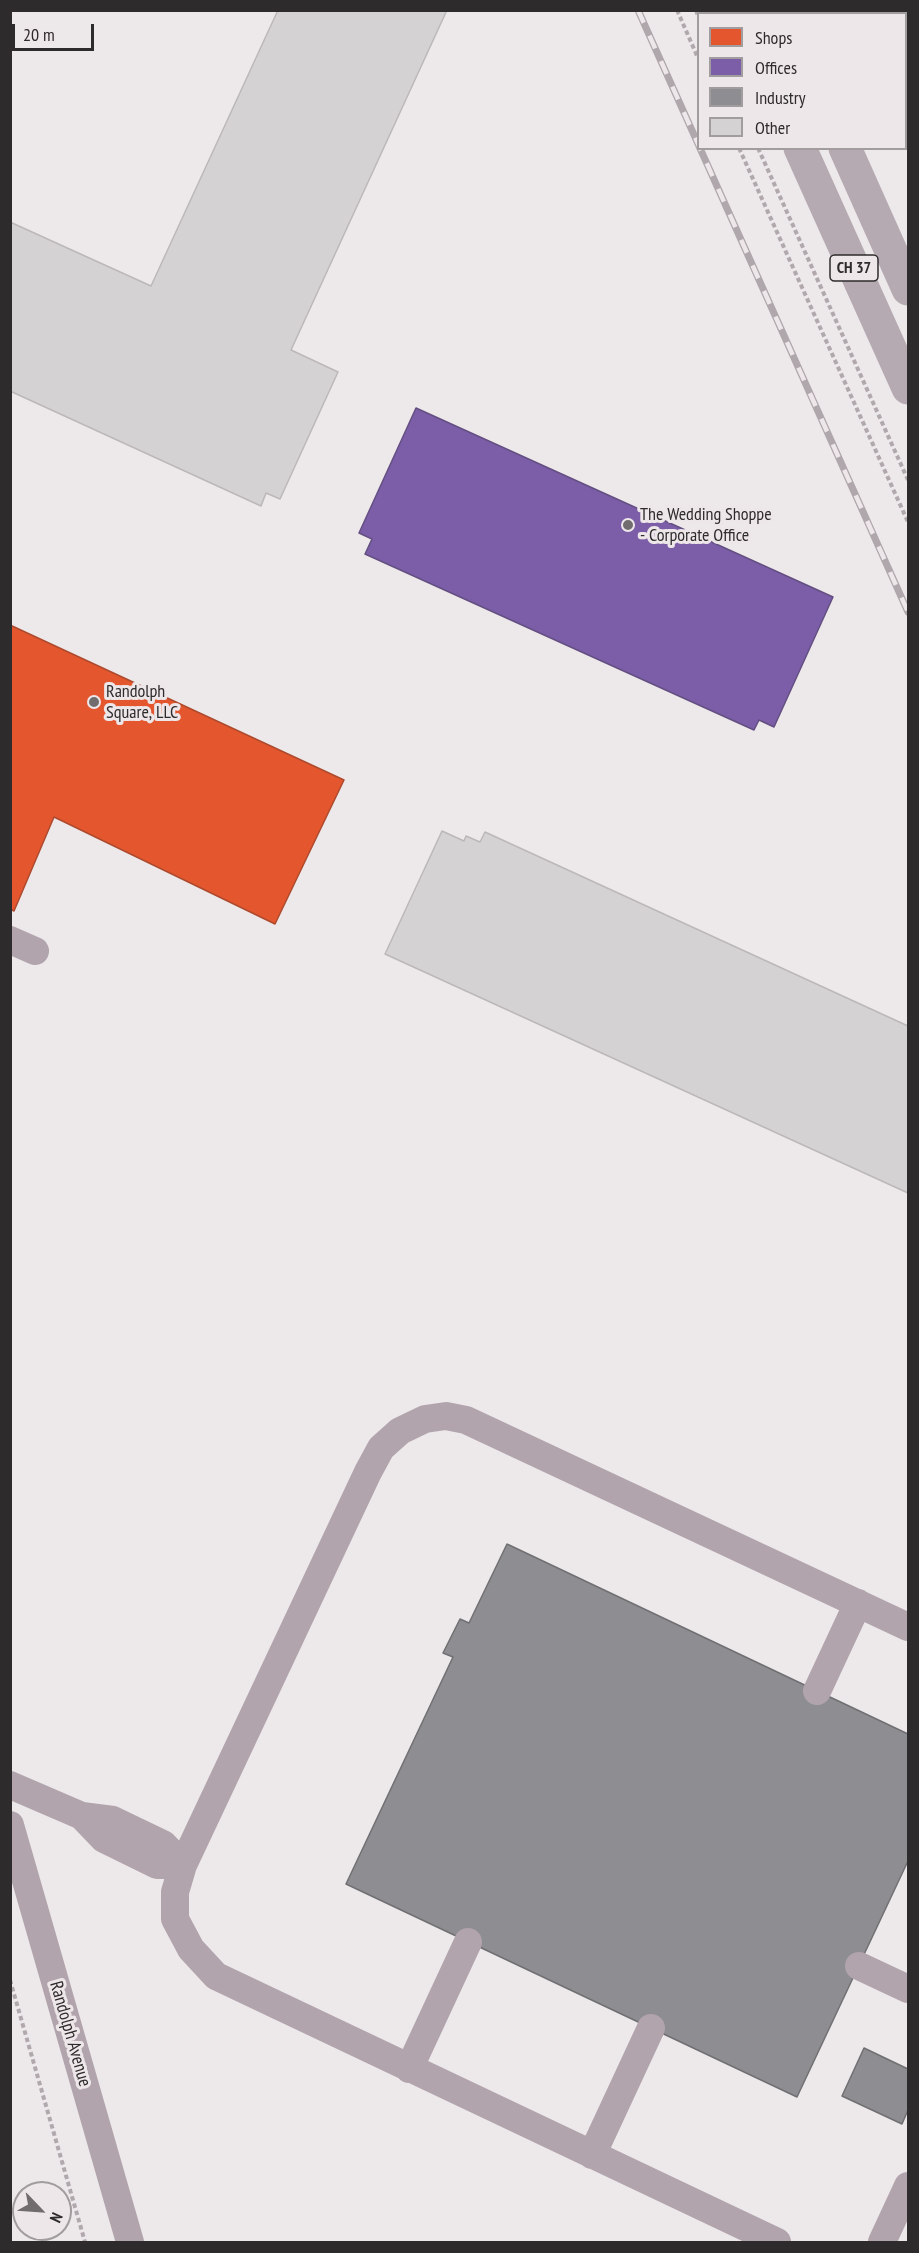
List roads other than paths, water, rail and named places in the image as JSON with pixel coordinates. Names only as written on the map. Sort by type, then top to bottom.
[{"type":"highway","name":"CH 37","points":[[801,150],[909,388]]},
{"type":"highway","name":"CH 37","points":[[846,150],[909,288]]},
{"type":"street","points":[[10,940],[35,951],[10,946]]},
{"type":"street","points":[[777,2242],[216,1976],[191,1949],[175,1919],[175,1892],[183,1865],[381,1448],[400,1431],[425,1419],[447,1416],[466,1420],[909,1627]]},
{"type":"street","points":[[817,1691],[858,1604]]},
{"type":"street","points":[[10,1785],[82,1816],[113,1820],[163,1844],[183,1865]]},
{"type":"street","name":"Randolph Avenue","points":[[10,1825],[130,2242]]},
{"type":"street","points":[[409,2069],[468,1942]]},
{"type":"street","points":[[859,1966],[909,1989]]},
{"type":"street","points":[[592,2155],[651,2028]]},
{"type":"street","points":[[882,2242],[909,2186]]},
{"type":"railway","points":[[638,10],[697,142]]},
{"type":"railway","points":[[701,150],[908,612]]},
{"type":"place","name":"The Wedding Shoppe - Corporate Office","points":[[628,525]]},
{"type":"place","name":"Randolph Square, LLC","points":[[94,702]]}]
